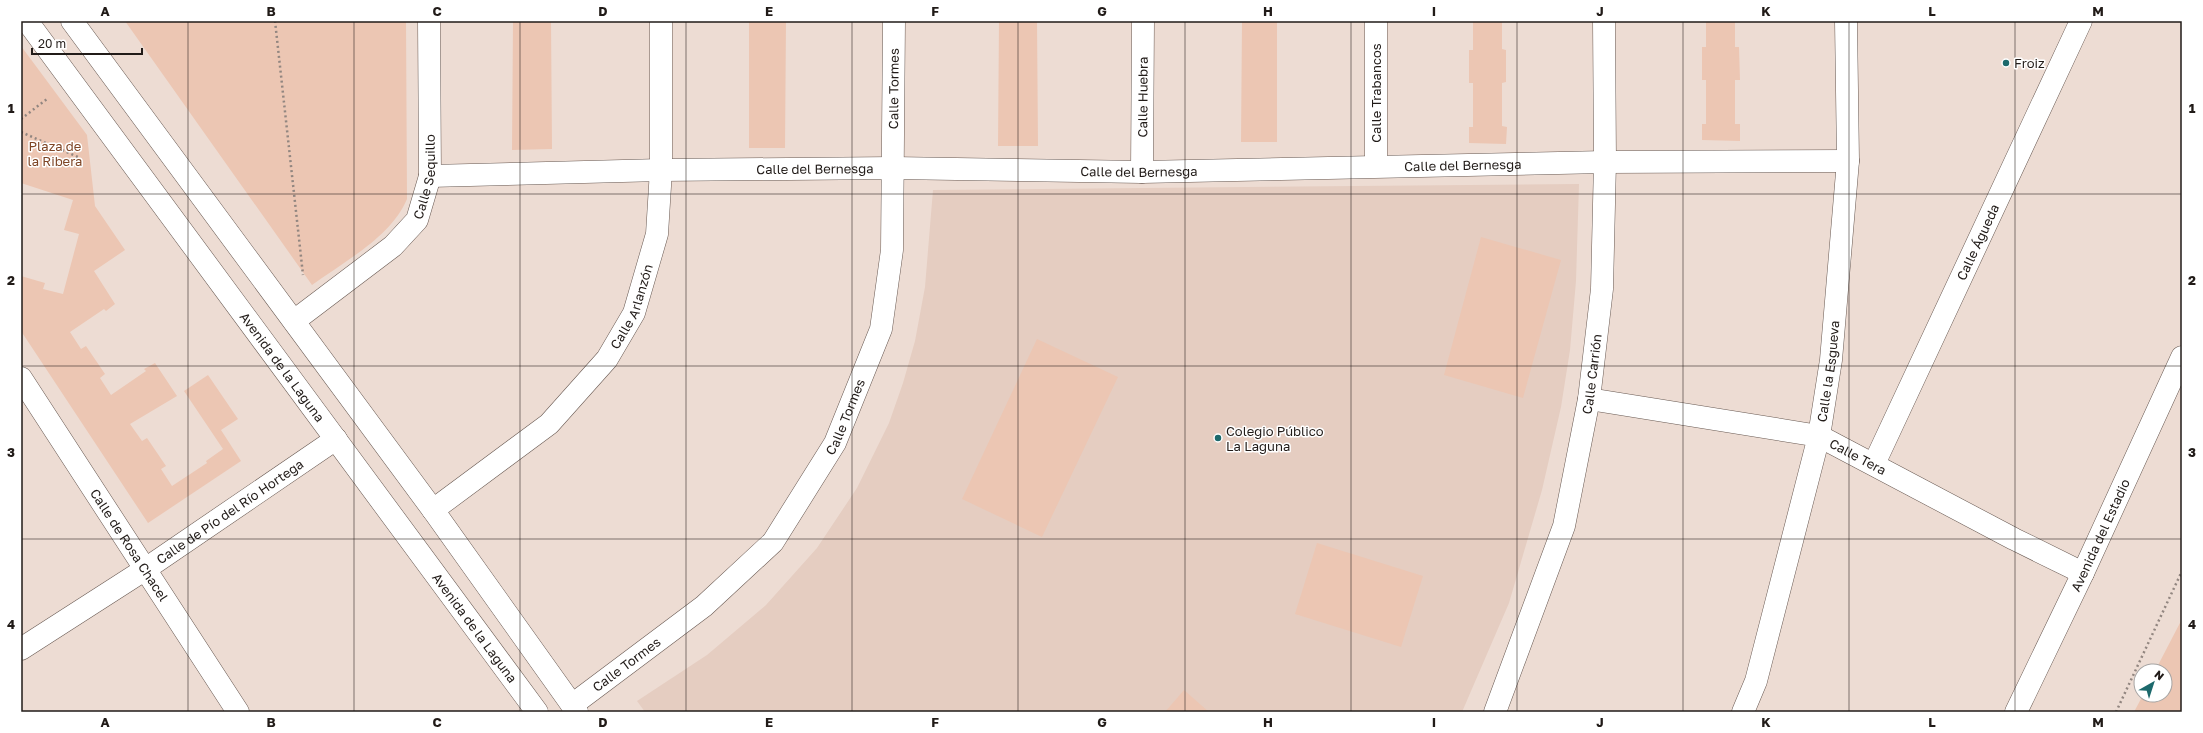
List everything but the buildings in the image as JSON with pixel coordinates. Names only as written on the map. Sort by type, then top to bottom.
[{"type":"street","name":"Avenida de la Laguna","points":[[28,21],[537,712]]},
{"type":"street","points":[[72,21],[433,510],[574,708]]},
{"type":"street","name":"Calle Sequillo","points":[[294,321],[393,246],[417,220],[430,176],[429,21]]},
{"type":"street","name":"Calle Arlanzón","points":[[433,510],[549,424],[607,359],[634,313],[658,234],[661,170],[661,21]]},
{"type":"street","name":"Calle Tormes","points":[[574,708],[704,606],[774,542],[835,443],[881,329],[892,250],[894,168],[894,21]]},
{"type":"street","name":"Calle Huebra","points":[[1142,172],[1143,21]]},
{"type":"street","name":"Calle Trabancos","points":[[1376,21],[1376,166]]},
{"type":"street","name":"Calle Carrión","points":[[1495,712],[1564,526],[1589,399],[1602,289],[1605,162],[1604,21]]},
{"type":"street","name":"Calle la Esgueva","points":[[1743,712],[1756,681],[1819,436],[1831,360],[1848,161],[1846,21]]},
{"type":"street","name":"Calle Águeda","points":[[1874,464],[2081,21]]},
{"type":"street","name":"Calle del Bernesga","points":[[430,176],[661,170],[894,168],[1142,172],[1605,162],[1848,161]]},
{"type":"street","name":"Avenida del Estadio","points":[[2016,712],[2084,572],[2182,357]]},
{"type":"street","name":"Calle de Rosa Chacel","points":[[21,378],[144,570],[238,712]]},
{"type":"street","name":"Calle Tera","points":[[1589,399],[1819,436],[2014,539],[2084,572]]},
{"type":"street","name":"Calle de Pío del Río Hortega","points":[[21,648],[144,570],[336,439]]},
{"type":"path","points":[[275,21],[305,292],[316,305]]},
{"type":"path","points":[[21,119],[49,97]]},
{"type":"path","points":[[21,132],[78,157]]},
{"type":"path","points":[[2116,712],[2182,571]]},
{"type":"shaded area","name":"Colegio Público La Laguna","points":[[1579,184],[1576,281],[1570,350],[1561,407],[1542,490],[1509,603],[1462,712],[645,712],[637,701],[707,655],[766,605],[817,548],[857,488],[889,423],[903,383],[915,341],[925,287],[933,190]]},
{"type":"green space","points":[[125,21],[406,21],[407,199],[400,213],[379,237],[312,285]]},
{"type":"green space","points":[[513,21],[551,21],[552,149],[512,150]]},
{"type":"green space","points":[[749,21],[786,21],[785,148],[749,148]]},
{"type":"green space","points":[[999,21],[1037,21],[1038,146],[998,146]]},
{"type":"green space","points":[[1242,21],[1277,21],[1277,142],[1241,142]]},
{"type":"green space","points":[[1473,21],[1502,21],[1502,49],[1506,50],[1506,82],[1502,83],[1502,126],[1507,127],[1506,144],[1469,143],[1469,127],[1473,127],[1473,83],[1469,83],[1469,50],[1473,50]]},
{"type":"green space","points":[[1706,21],[1735,21],[1735,47],[1739,47],[1740,80],[1735,80],[1735,124],[1740,124],[1740,141],[1702,140],[1702,124],[1706,124],[1706,80],[1702,80],[1702,47],[1706,47]]},
{"type":"green space","name":"Plaza de la Ribera","points":[[21,46],[87,135],[95,206],[125,250],[94,271],[115,304],[106,311],[104,309],[70,332],[81,349],[86,346],[105,374],[100,378],[111,395],[146,371],[144,369],[155,363],[177,396],[130,424],[142,441],[147,438],[166,466],[161,469],[172,486],[207,463],[206,461],[223,449],[184,391],[208,375],[238,419],[221,430],[241,461],[148,523],[21,331],[21,276],[45,283],[43,289],[63,294],[79,234],[64,230],[73,200],[21,183]]},
{"type":"green space","points":[[1481,237],[1561,260],[1523,398],[1444,375]]},
{"type":"green space","points":[[1037,339],[1118,377],[1042,537],[962,499]]},
{"type":"green space","points":[[1317,543],[1423,576],[1401,647],[1295,614]]},
{"type":"green space","points":[[2182,619],[2182,712],[2134,712],[2139,703],[2173,703],[2173,663],[2159,663]]},
{"type":"green space","points":[[1184,690],[1209,712],[1165,712]]},
{"type":"place","name":"Froiz","points":[[2006,63]]},
{"type":"place","name":"Colegio Público La Laguna","points":[[1218,438]]}]
